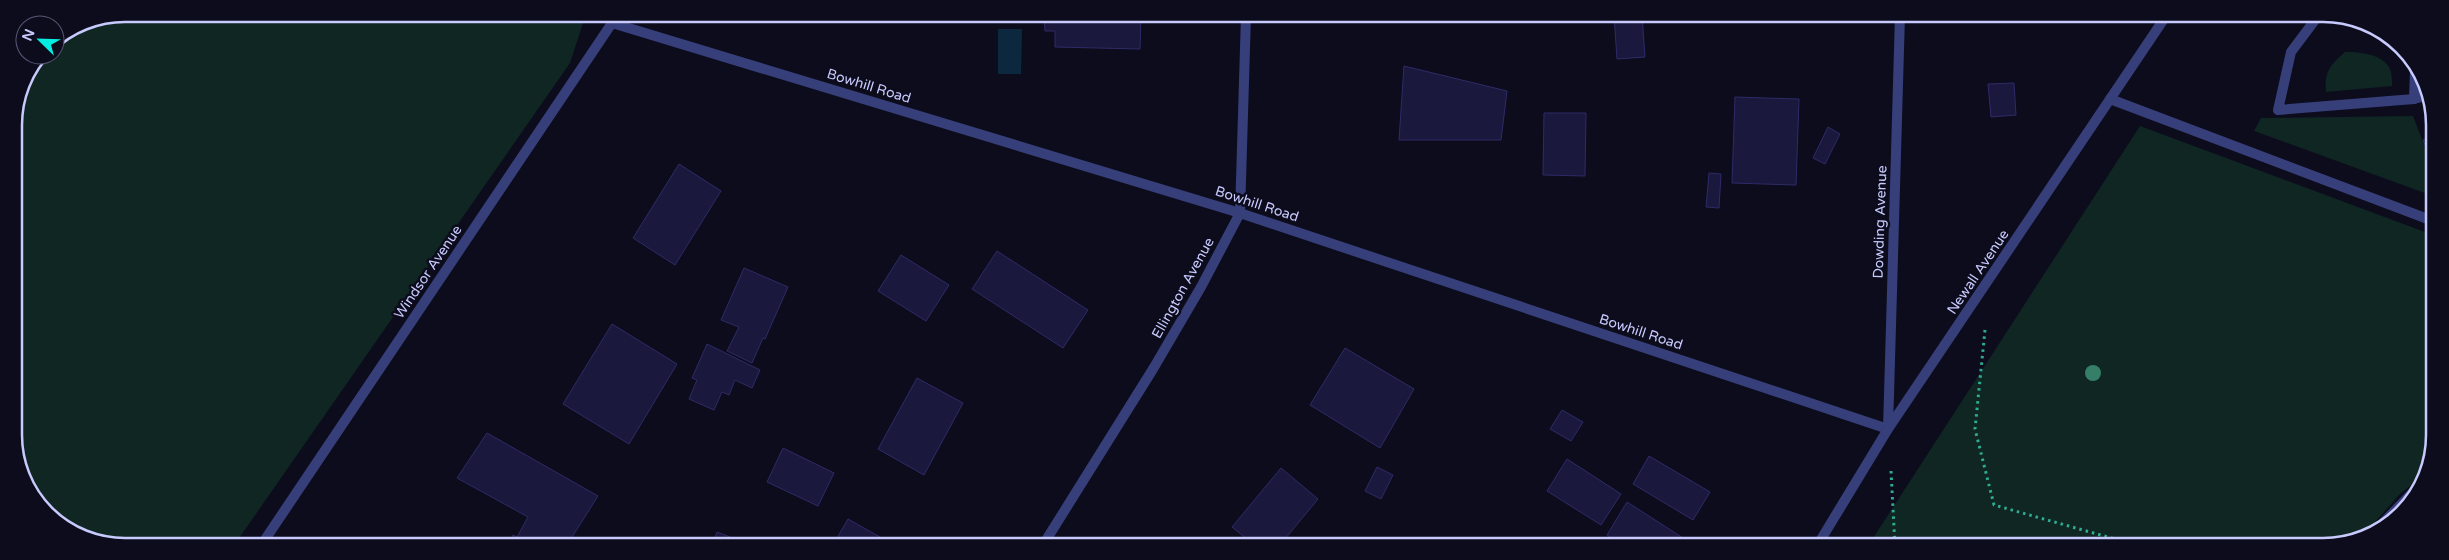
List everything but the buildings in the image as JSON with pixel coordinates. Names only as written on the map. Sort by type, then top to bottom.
[{"type":"street","name":"Ellington Avenue","points":[[1049,538],[1201,287],[1240,213],[1246,22]]},
{"type":"street","name":"Dowding Avenue","points":[[1888,429],[1900,22]]},
{"type":"street","name":"Newall Avenue","points":[[1822,537],[1888,429],[2162,22]]},
{"type":"street","points":[[2313,22],[2291,52],[2278,110],[2422,97]]},
{"type":"street","name":"Windsor Avenue","points":[[266,538],[609,23]]},
{"type":"street","name":"Bowhill Road","points":[[624,23],[1240,213],[1888,429]]},
{"type":"street","points":[[2414,99],[2415,77]]},
{"type":"street","points":[[2110,99],[2426,218]]},
{"type":"path","points":[[1986,325],[1975,429],[1994,505],[2108,537]]},
{"type":"path","points":[[1888,429],[1895,537]]},
{"type":"green space","points":[[583,23],[570,63],[239,538],[126,538],[105,536],[80,527],[63,516],[44,497],[33,480],[24,455],[22,434],[23,112],[30,86],[43,65],[65,65],[65,42],[86,30],[105,24]]},
{"type":"green space","points":[[2345,52],[2364,53],[2382,60],[2390,69],[2392,86],[2326,92],[2326,79],[2329,69]]},
{"type":"green space","points":[[2413,116],[2426,150],[2426,193],[2254,131],[2261,118]]},
{"type":"green space","points":[[2140,126],[2426,232],[2425,455],[2415,482],[2400,494],[2372,526],[2344,536],[2330,537],[1874,537]]},
{"type":"water","points":[[998,29],[1022,29],[1021,74],[998,74]]}]
